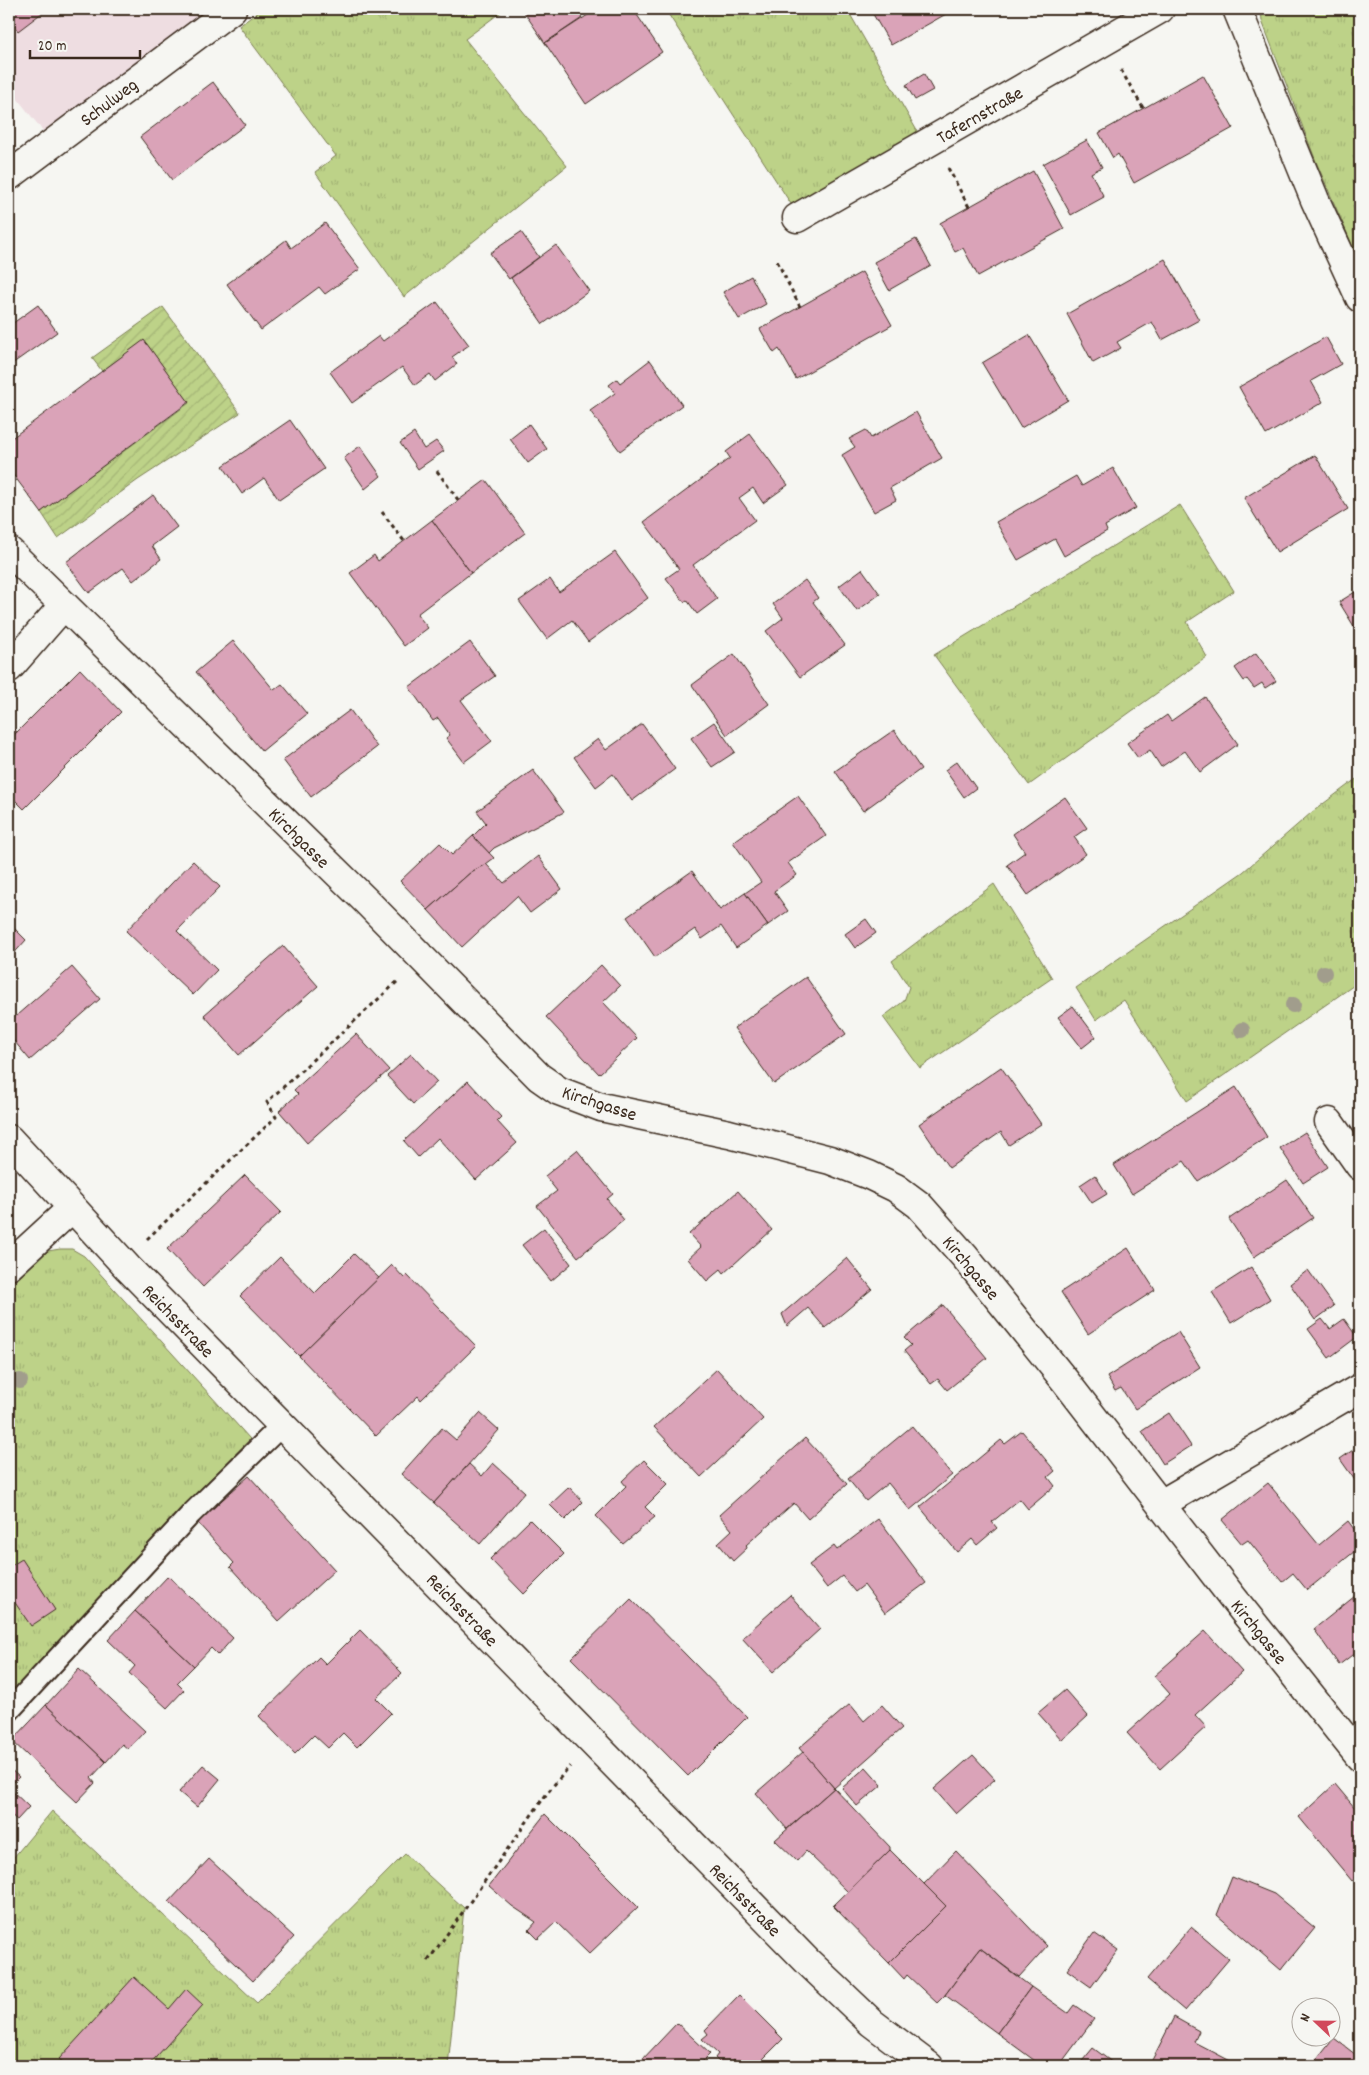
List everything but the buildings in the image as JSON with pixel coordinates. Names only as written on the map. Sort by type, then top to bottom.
[{"type":"street","name":"Schulweg","points":[[9,176],[232,9]]},
{"type":"street","name":"Tafernstraße","points":[[797,218],[1160,9]]},
{"type":"street","points":[[1237,9],[1315,200],[1360,298]]},
{"type":"street","name":"Kirchgasse","points":[[9,552],[540,1076],[559,1091],[601,1107],[729,1134],[830,1160],[896,1188],[919,1205],[965,1257],[1360,1757]]},
{"type":"street","points":[[9,668],[64,605]]},
{"type":"street","points":[[1329,1122],[1360,1166]]},
{"type":"street","name":"Reichsstraße","points":[[9,1139],[110,1249],[809,1963],[872,2023],[929,2066]]},
{"type":"street","points":[[9,1266],[72,1208]]},
{"type":"street","points":[[1161,1504],[1360,1388]]},
{"type":"lane","points":[[9,1711],[191,1514],[282,1425]]},
{"type":"path","points":[[1121,69],[1144,108]]},
{"type":"path","points":[[944,162],[969,207]]},
{"type":"path","points":[[777,261],[800,306]]},
{"type":"path","points":[[437,471],[459,501]]},
{"type":"path","points":[[382,512],[404,541]]},
{"type":"path","points":[[110,1249],[126,1232],[140,1245],[276,1117],[267,1102],[422,958]]},
{"type":"path","points":[[428,1961],[548,1792],[592,1741]]},
{"type":"shaded area","points":[[9,9],[212,9],[43,131],[9,88]]},
{"type":"green space","points":[[262,9],[505,9],[465,39],[567,166],[404,297],[315,172],[336,156],[239,26]]},
{"type":"green space","points":[[665,9],[847,9],[920,136],[793,207]]},
{"type":"green space","points":[[1261,9],[1360,9],[1360,263],[1317,164],[1262,21]]},
{"type":"green space","points":[[163,307],[240,413],[138,480],[58,538],[41,512],[189,403],[144,341],[102,371],[92,358]]},
{"type":"green space","points":[[1180,505],[1234,591],[1187,622],[1207,657],[1029,785],[934,655]]},
{"type":"green space","points":[[1356,779],[1360,785],[1360,981],[1187,1101],[1124,1000],[1096,1020],[1076,988],[1243,872],[1311,813]]},
{"type":"green space","points":[[994,884],[1052,978],[920,1068],[883,1017],[904,1001],[909,987],[892,961]]},
{"type":"green space","points":[[72,1249],[84,1256],[250,1439],[182,1508],[9,1696],[9,1287],[48,1251]]},
{"type":"green space","points":[[52,1811],[257,2003],[405,1854],[464,1908],[448,2066],[9,2066],[9,1863]]}]
